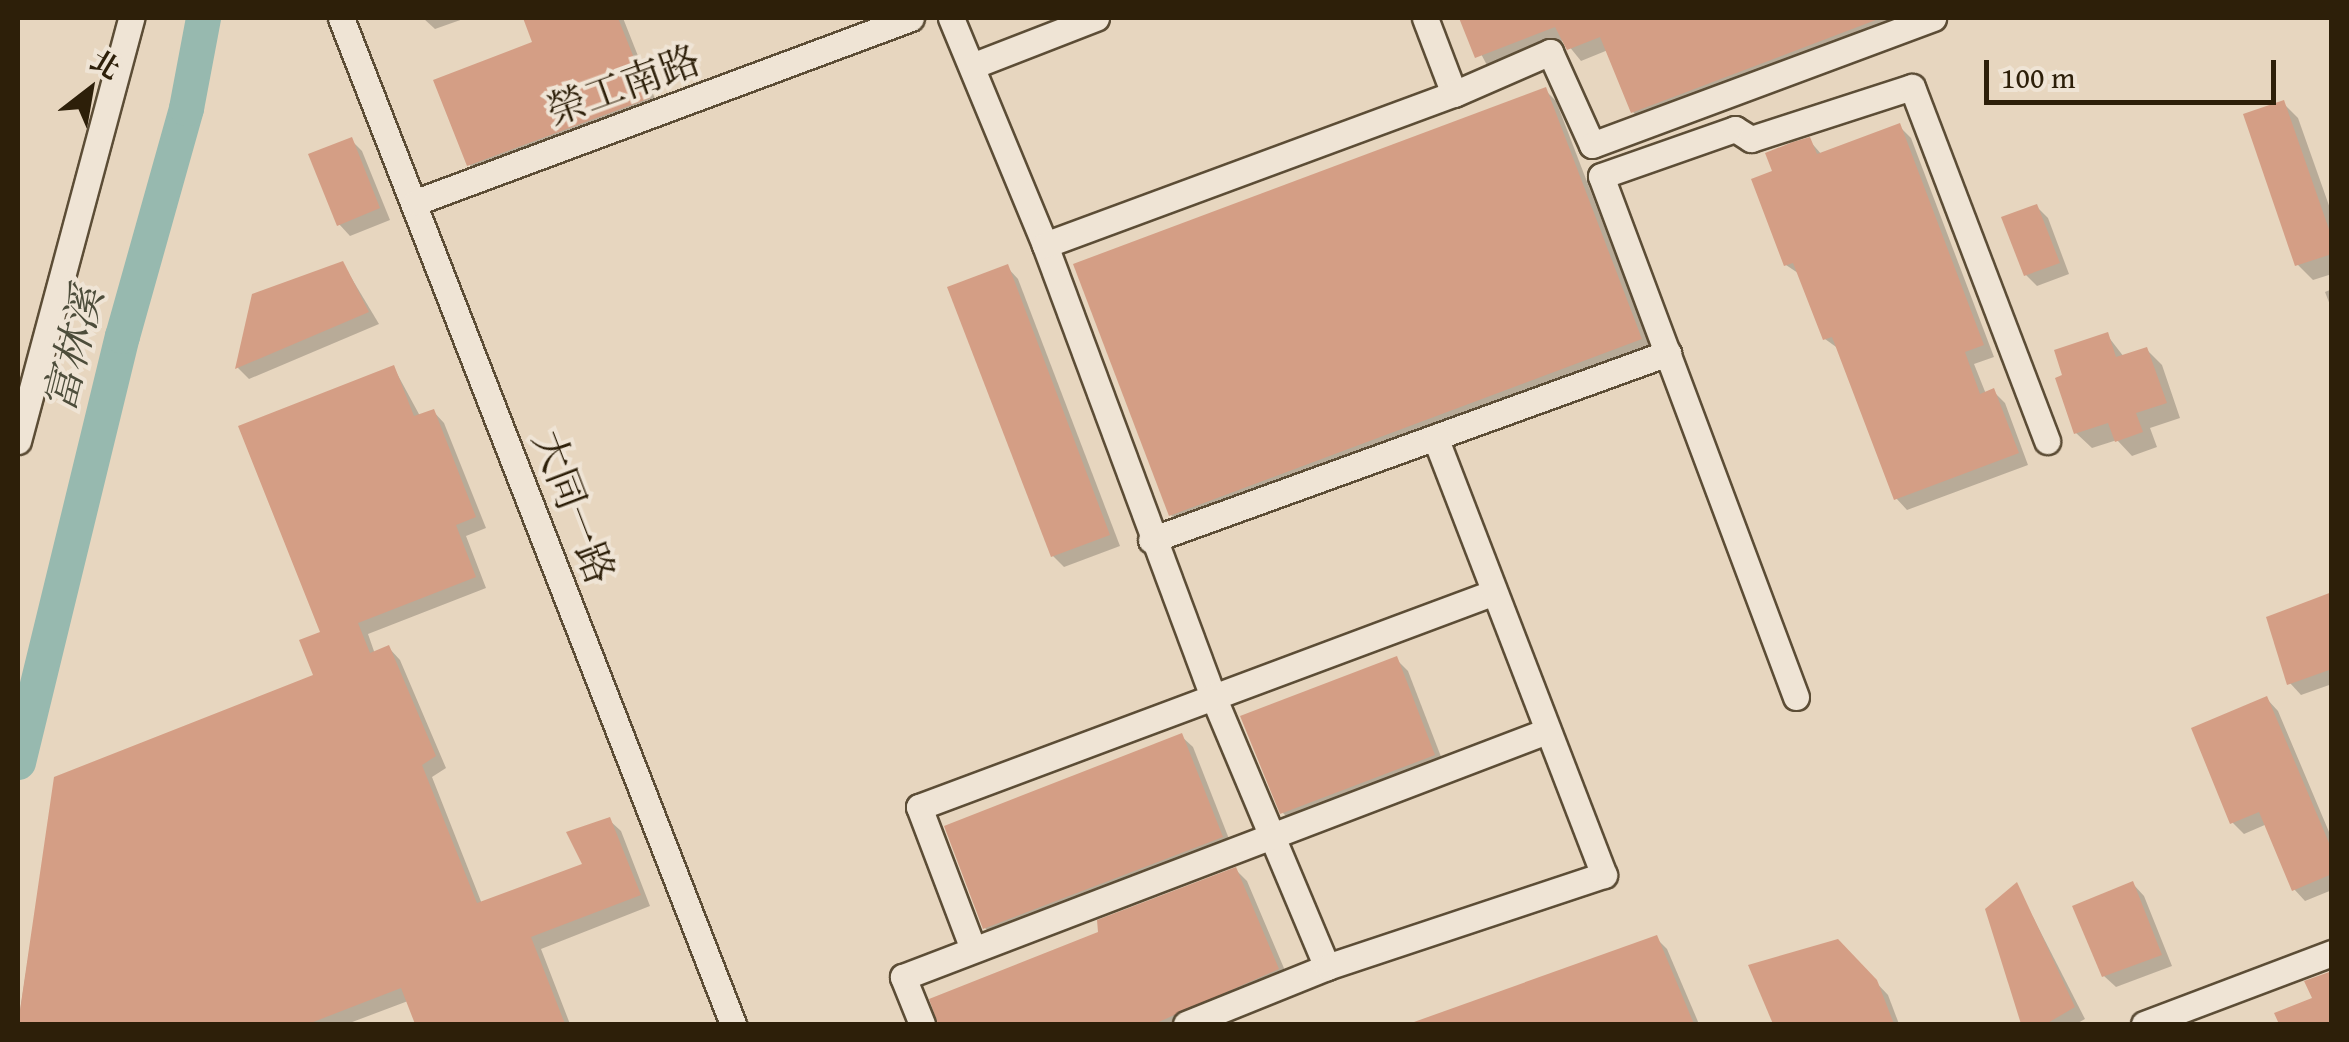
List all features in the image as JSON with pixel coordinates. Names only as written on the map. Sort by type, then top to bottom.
[{"type":"street","points":[[18,442],[131,18]]},
{"type":"street","name":"大同一路","points":[[341,18],[416,202],[733,1024]]},
{"type":"street","name":"榮工南路","points":[[416,202],[911,18]]},
{"type":"street","points":[[951,18],[1045,244],[1151,540],[1270,839],[1327,967]]},
{"type":"street","points":[[972,66],[1096,18]]},
{"type":"street","points":[[1425,18],[1454,94]]},
{"type":"street","points":[[1045,244],[1454,94],[1550,52],[1592,145],[1934,18]]},
{"type":"street","points":[[1796,697],[1600,176],[1735,129],[1750,139],[1912,86],[2048,441]]},
{"type":"street","points":[[1151,540],[1668,354]]},
{"type":"street","points":[[1186,1024],[1327,967],[1604,875],[1544,732],[1435,438]]},
{"type":"street","points":[[973,949],[919,807],[1492,593]]},
{"type":"street","points":[[922,1024],[903,977],[1544,732]]},
{"type":"street","points":[[2144,1024],[2332,953]]},
{"type":"building","points":[[523,18],[618,18],[650,98],[467,166],[433,80],[532,42]]},
{"type":"building","points":[[1459,18],[1881,18],[1631,113],[1600,37],[1567,50],[1555,27],[1475,58]]},
{"type":"building","points":[[1546,87],[1642,339],[1169,516],[1073,264]]},
{"type":"building","points":[[2284,100],[2332,238],[2332,254],[2295,266],[2243,114]]},
{"type":"building","points":[[1900,123],[1984,345],[1965,352],[1980,394],[1994,388],[2019,453],[1894,500],[1832,337],[1823,340],[1793,263],[1784,266],[1751,179],[1772,171],[1765,153],[1793,142],[1810,137],[1817,154]]},
{"type":"building","points":[[352,137],[380,208],[337,226],[308,154]]},
{"type":"building","points":[[2037,204],[2060,263],[2024,276],[2001,217]]},
{"type":"building","points":[[343,261],[369,312],[235,369],[252,294]]},
{"type":"building","points":[[1008,264],[1110,535],[1051,557],[947,287]]},
{"type":"building","points":[[2108,332],[2116,357],[2147,347],[2167,403],[2136,413],[2143,432],[2115,442],[2108,423],[2074,434],[2055,378],[2062,375],[2054,350]]},
{"type":"building","points":[[394,365],[414,416],[434,409],[476,517],[456,525],[476,577],[358,623],[370,653],[389,645],[436,756],[422,765],[477,903],[582,864],[566,832],[610,817],[641,895],[531,937],[565,1024],[415,1024],[401,988],[308,1024],[18,1024],[54,777],[313,675],[299,640],[320,632],[238,426]]},
{"type":"building","points":[[2332,592],[2332,669],[2287,685],[2266,617]]},
{"type":"building","points":[[1397,656],[1435,755],[1280,814],[1240,716]]},
{"type":"building","points":[[2267,696],[2332,850],[2332,874],[2292,891],[2259,812],[2230,824],[2191,728]]},
{"type":"building","points":[[1182,733],[1223,837],[983,929],[944,826]]},
{"type":"building","points":[[1236,867],[1279,969],[1154,1024],[938,1024],[929,999],[1098,932],[1097,920]]},
{"type":"building","points":[[2133,881],[2162,955],[2102,977],[2072,906]]},
{"type":"building","points":[[2017,882],[2075,1007],[2046,1024],[2021,1024],[1985,909]]},
{"type":"building","points":[[1657,935],[1694,1024],[1414,1024],[1414,1022]]},
{"type":"building","points":[[1838,939],[1877,980],[1894,1024],[1773,1024],[1748,965]]},
{"type":"building","points":[[2332,971],[2332,1024],[2279,1024],[2274,1013],[2312,998],[2304,981]]},
{"type":"waterway","name":"富林溪","points":[[18,762],[122,336],[186,108],[203,18]]}]
